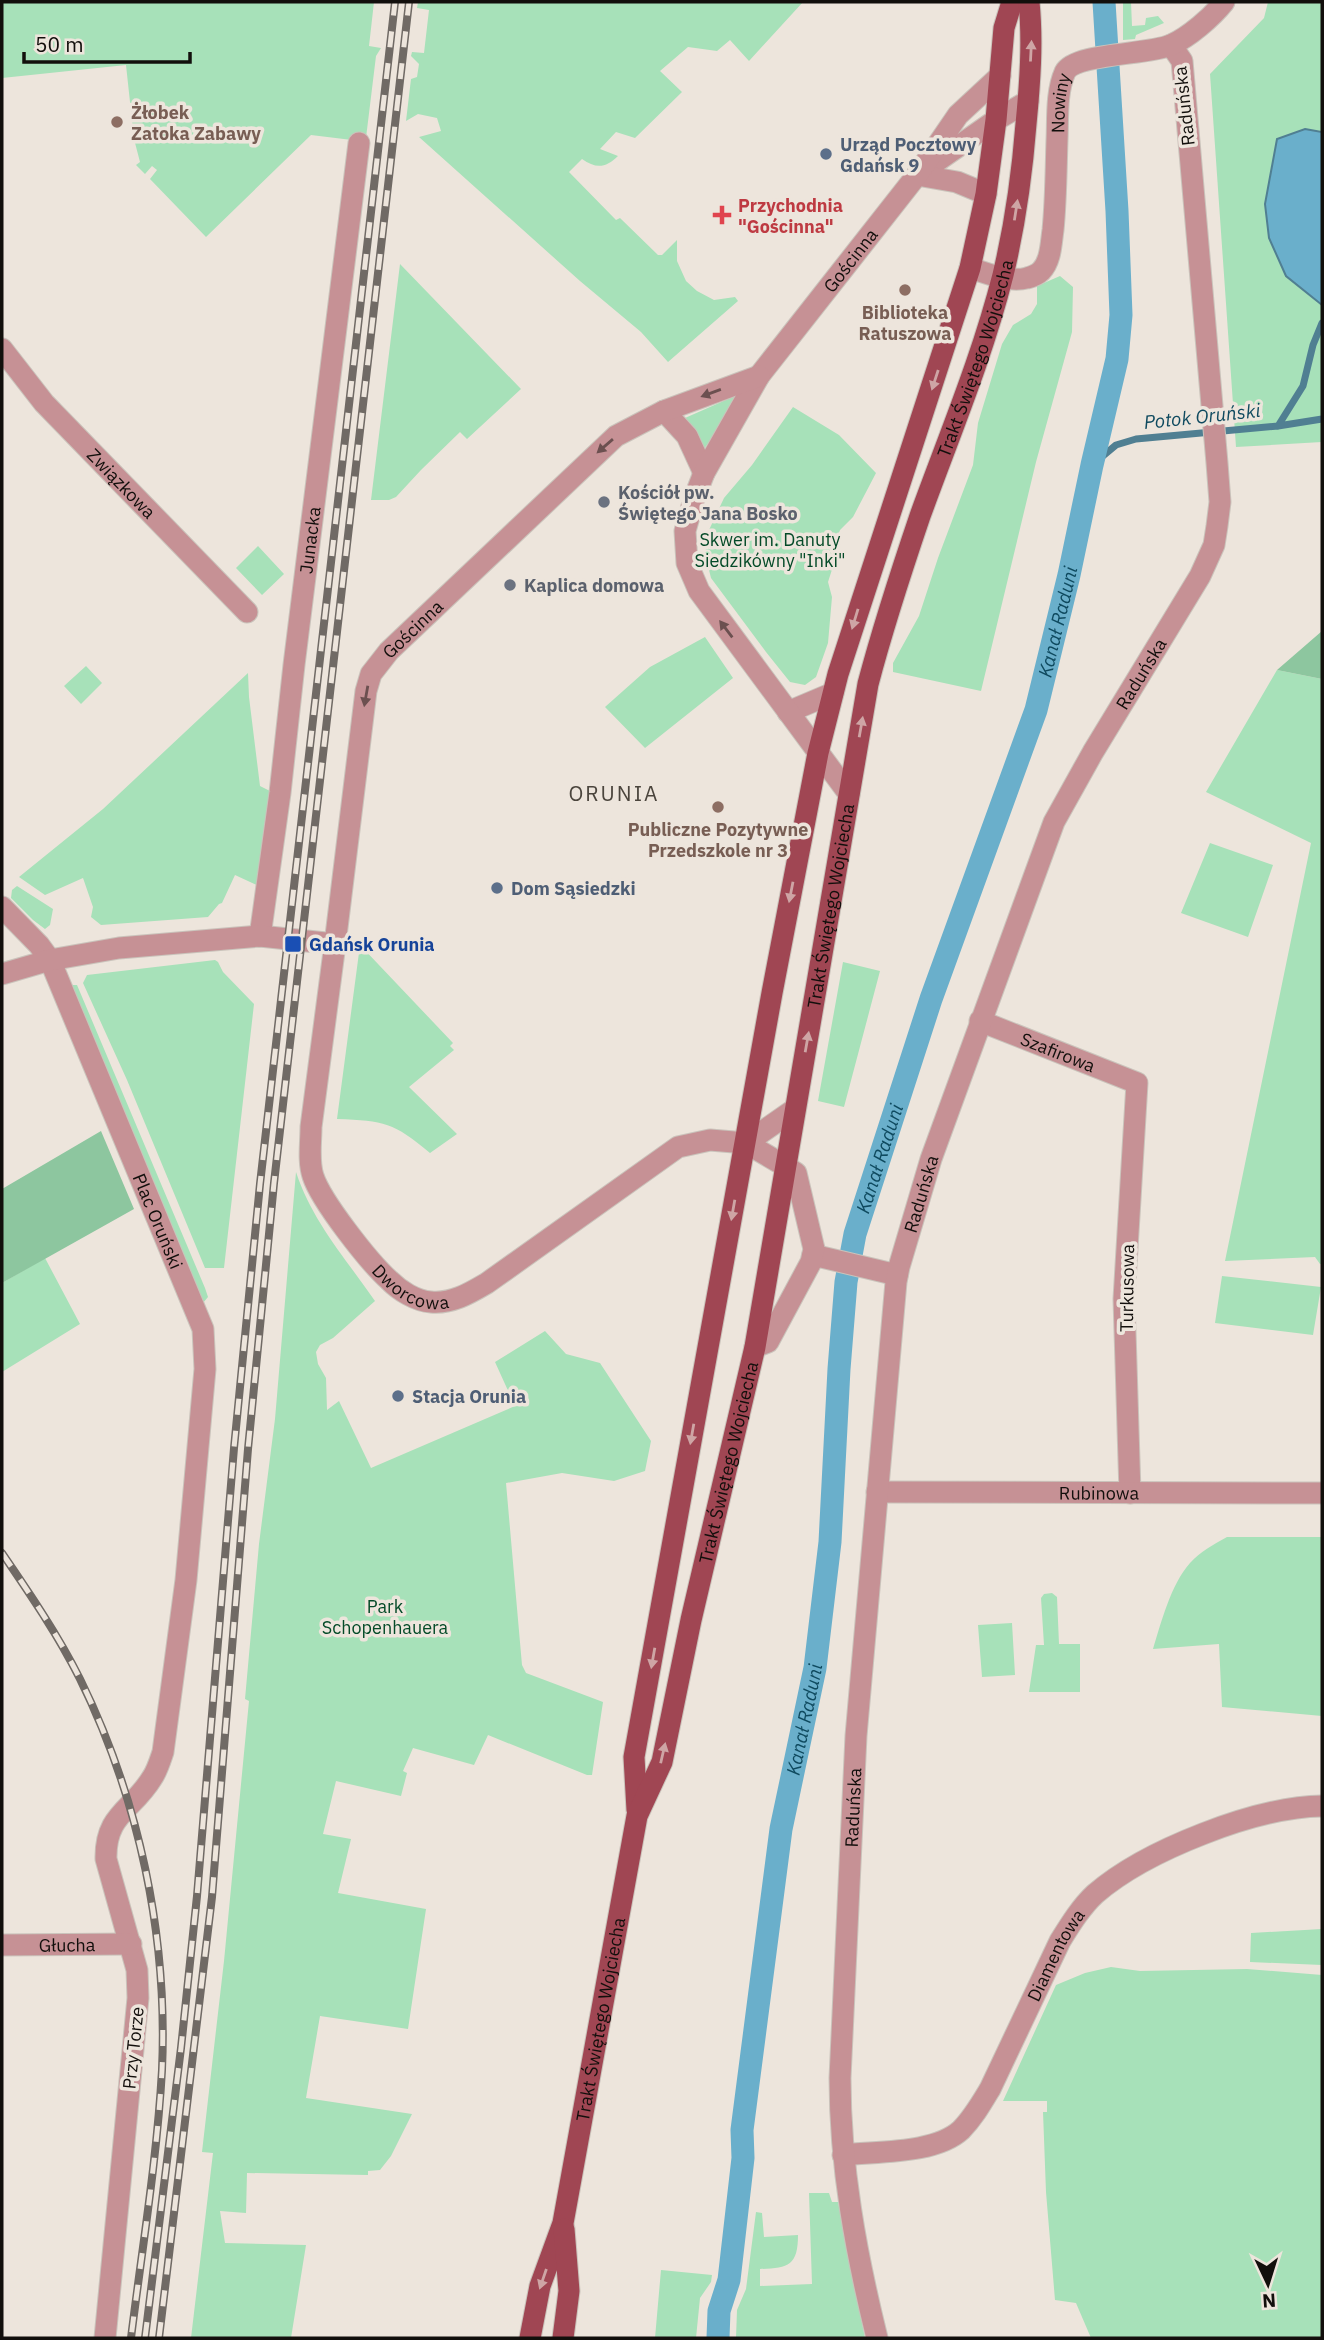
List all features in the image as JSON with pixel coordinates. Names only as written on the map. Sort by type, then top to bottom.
[{"type":"main road","name":"Trakt Świętego Wojciecha","points":[[638,1816],[634,1757],[818,753],[833,693],[876,554],[904,477],[970,268],[986,194],[1004,27],[1012,2]]},
{"type":"main road","name":"Trakt Świętego Wojciecha","points":[[530,2338],[540,2286],[563,2223],[638,1816],[662,1762],[691,1620],[755,1347],[868,684],[887,615],[920,515],[969,386],[1002,277],[1021,177],[1032,29],[1029,2]]},
{"type":"main road","name":"Trakt Świętego Wojciecha","points":[[563,2223],[569,2291],[563,2338]]},
{"type":"street","name":"Nowiny","points":[[1002,277],[1030,277],[1041,271],[1048,257],[1055,203],[1058,106],[1067,68],[1074,62],[1171,45],[1206,21],[1224,2]]},
{"type":"street","name":"Raduńska","points":[[877,2338],[846,2189],[840,2078],[856,1737],[898,1275],[920,1193],[1054,822],[1093,752],[1200,576],[1214,545],[1220,502],[1213,419],[1182,61],[1171,45]]},
{"type":"street","name":"Gościnna","points":[[849,794],[706,600],[687,563],[685,531],[704,473],[759,376],[917,175],[958,115],[1000,76]]},
{"type":"street","name":"Gościnna","points":[[917,175],[1028,101]]},
{"type":"street","name":"Junacka","points":[[260,936],[280,793],[359,143]]},
{"type":"street","points":[[917,175],[957,182],[986,194]]},
{"type":"street","points":[[970,268],[1002,277]]},
{"type":"street","name":"Związkowa","points":[[2,349],[44,403],[247,612]]},
{"type":"street","name":"Gościnna","points":[[335,944],[366,691],[371,674],[389,651],[616,436],[664,411],[759,376]]},
{"type":"street","points":[[664,411],[687,436],[704,473]]},
{"type":"street","points":[[788,712],[833,693]]},
{"type":"street","name":"Plac Oruński","points":[[2,907],[50,960],[205,1337],[205,1369],[186,1580],[168,1728],[163,1752],[153,1777]]},
{"type":"street","points":[[2,974],[50,960],[118,948],[260,936],[335,944]]},
{"type":"street","name":"Dworcowa","points":[[335,944],[311,1127],[311,1170],[329,1206],[388,1280],[405,1293],[431,1302],[451,1301],[467,1295],[678,1147],[710,1140],[746,1143],[785,1167]]},
{"type":"street","name":"Szafirowa","points":[[980,1021],[1137,1083]]},
{"type":"street","name":"Turkusowa","points":[[1130,1493],[1124,1299],[1137,1083]]},
{"type":"street","points":[[746,1143],[795,1109]]},
{"type":"street","points":[[785,1167],[796,1173],[814,1249],[820,1257],[898,1275]]},
{"type":"street","points":[[755,1347],[768,1342],[820,1257]]},
{"type":"street","name":"Rubinowa","points":[[877,1492],[1322,1493]]},
{"type":"street","name":"Przy Torze","points":[[105,2338],[138,1998],[137,1970],[106,1859],[105,1842],[110,1827],[153,1777]]},
{"type":"street","name":"Diamentowa","points":[[843,2155],[921,2147],[943,2142],[959,2132],[990,2089],[1059,1941],[1093,1896],[1122,1873],[1158,1853],[1219,1829],[1273,1812],[1322,1806]]},
{"type":"street","name":"Głucha","points":[[2,1945],[131,1944]]},
{"type":"green space","points":[[2,2],[374,2],[369,46],[381,48],[376,56],[365,146],[352,140],[311,135],[206,237],[150,179],[157,170],[152,166],[145,174],[136,165],[140,162],[134,139],[126,65],[2,78]]},
{"type":"green space","points":[[418,2],[803,2],[749,61],[730,40],[717,51],[688,47],[660,71],[682,92],[635,138],[616,132],[600,149],[618,156],[614,160],[601,166],[582,159],[569,172],[616,220],[620,218],[658,255],[662,255],[677,240],[677,261],[686,281],[697,291],[714,300],[735,297],[738,301],[668,362],[641,332],[419,137],[441,131],[437,118],[418,114],[406,121],[411,79],[417,77],[419,64],[411,56],[412,52],[424,53],[429,10],[417,8]]},
{"type":"green space","points":[[1123,2],[1131,2],[1132,26],[1145,25],[1146,18],[1158,16],[1164,23],[1136,35],[1135,39],[1123,40]]},
{"type":"green space","points":[[1268,2],[1322,2],[1322,442],[1236,447],[1210,74],[1264,18]]},
{"type":"green space","points":[[400,264],[521,389],[467,439],[460,432],[396,497],[389,500],[371,500]]},
{"type":"green space","points":[[1060,276],[1073,287],[1072,332],[1036,462],[981,691],[893,672],[893,663],[919,616],[973,465],[978,423],[1002,344],[1013,325],[1031,314],[1037,304],[1037,286]]},
{"type":"green space","points":[[744,393],[704,449],[685,418]]},
{"type":"green space","name":"Skwer im. Danuty Siedzikówny \"Inki\"","points":[[793,407],[839,435],[876,473],[853,517],[840,530],[832,552],[837,554],[828,582],[832,597],[828,643],[816,677],[805,685],[790,682],[766,652],[711,578],[705,554],[709,530],[724,498],[752,465]]},
{"type":"green space","points":[[258,546],[284,574],[262,595],[236,568]]},
{"type":"green space","points":[[1322,631],[1322,679],[1277,670]]},
{"type":"green space","points":[[705,637],[733,678],[645,748],[605,707],[650,667]]},
{"type":"green space","points":[[86,666],[102,683],[81,704],[64,686]]},
{"type":"green space","points":[[1277,670],[1322,679],[1322,1264],[1315,1257],[1225,1261],[1311,843],[1206,792]]},
{"type":"green space","points":[[248,673],[260,786],[274,793],[261,887],[235,875],[222,903],[208,917],[101,925],[91,917],[93,907],[83,878],[45,895],[19,877],[103,809]]},
{"type":"green space","points":[[1210,843],[1273,865],[1248,937],[1181,913]]},
{"type":"green space","points":[[17,886],[53,909],[50,925],[45,929],[11,898],[12,890]]},
{"type":"green space","points":[[360,945],[453,1043],[450,1046],[454,1050],[409,1087],[457,1134],[430,1153],[407,1135],[388,1125],[337,1119]]},
{"type":"green space","points":[[215,960],[254,1004],[224,1268],[205,1268],[127,1080],[83,983],[87,975]]},
{"type":"green space","points":[[843,962],[880,971],[844,1107],[818,1101]]},
{"type":"green space","points":[[77,985],[205,1288],[208,1297],[203,1303],[68,987]]},
{"type":"green space","points":[[101,1131],[134,1209],[2,1283],[2,1189]]},
{"type":"green space","name":"Park Schopenhauera","points":[[296,1172],[320,1223],[375,1301],[333,1338],[320,1345],[316,1352],[318,1364],[326,1378],[327,1410],[339,1401],[371,1468],[515,1406],[495,1362],[545,1331],[566,1354],[600,1363],[651,1441],[645,1471],[614,1481],[562,1473],[506,1483],[522,1665],[526,1673],[603,1702],[592,1775],[488,1735],[474,1765],[413,1748],[403,1771],[407,1773],[401,1796],[336,1781],[323,1834],[351,1839],[338,1893],[426,1909],[408,2029],[320,2016],[306,2098],[412,2114],[391,2156],[380,2170],[368,2171],[368,2175],[247,2173],[246,2213],[220,2211],[225,2243],[306,2245],[291,2338],[191,2338],[213,2153],[202,2152],[249,1701],[245,1699],[259,1544],[275,1419]]},
{"type":"green space","points":[[45,1258],[80,1324],[2,1372],[2,1283]]},
{"type":"green space","points":[[1222,1276],[1321,1287],[1313,1335],[1215,1323]]},
{"type":"green space","points":[[1227,1537],[1322,1537],[1322,1716],[1222,1707],[1219,1644],[1153,1649],[1167,1604],[1183,1572],[1198,1555]]},
{"type":"green space","points":[[1052,1593],[1057,1597],[1059,1644],[1080,1644],[1080,1692],[1029,1692],[1036,1645],[1044,1645],[1041,1598],[1044,1594]]},
{"type":"green space","points":[[1012,1623],[1015,1675],[982,1677],[978,1625]]},
{"type":"green space","points":[[1322,1929],[1322,1965],[1250,1962],[1251,1933]]},
{"type":"green space","points":[[1111,1967],[1140,1971],[1247,1969],[1322,1975],[1322,2338],[1091,2338],[1076,2303],[1055,2300],[1046,2192],[1043,2112],[1047,2112],[1047,2101],[1003,2101],[1056,1985],[1085,1973]]},
{"type":"green space","points":[[809,2193],[829,2193],[832,2202],[838,2202],[865,2338],[736,2338],[737,2310],[746,2289],[756,2212],[762,2213],[764,2237],[798,2235],[793,2259],[778,2268],[760,2269],[760,2286],[812,2284]]},
{"type":"green space","points":[[661,2270],[712,2275],[711,2282],[700,2298],[696,2338],[655,2338]]},
{"type":"water","points":[[1305,129],[1322,132],[1322,305],[1286,276],[1269,238],[1265,204],[1277,139]]},
{"type":"waterway","name":"Kanał Raduni","points":[[718,2338],[719,2311],[729,2280],[743,2158],[742,2130],[781,1829],[815,1668],[830,1542],[846,1282],[855,1234],[931,999],[1036,710],[1117,359],[1121,315],[1104,2]]},
{"type":"waterway","points":[[1278,426],[1303,386],[1313,345],[1322,323]]},
{"type":"waterway","name":"Potok Oruński","points":[[1092,465],[1116,445],[1136,439],[1278,426],[1322,419]]},
{"type":"railway","points":[[145,2338],[197,1896],[234,1448],[260,1184],[395,2]]},
{"type":"railway","points":[[159,2338],[212,1897],[248,1449],[274,1183],[409,2]]},
{"type":"railway","points":[[2,1553],[62,1647],[101,1725],[133,1820],[154,1919],[163,2020],[162,2070],[153,2170],[131,2338]]},
{"type":"place","name":"Żłobek Zatoka Zabawy","points":[[117,122]]},
{"type":"place","name":"Urząd Pocztowy Gdańsk 9","points":[[826,154]]},
{"type":"place","name":"Przychodnia \"Gościnna\"","points":[[722,215]]},
{"type":"place","name":"Biblioteka Ratuszowa","points":[[905,290]]},
{"type":"place","name":"Kościół pw. Świętego Jana Bosko","points":[[604,502]]},
{"type":"place","name":"Kaplica domowa","points":[[510,585]]},
{"type":"place","name":"Publiczne Pozytywne Przedszkole nr 3","points":[[718,807]]},
{"type":"place","name":"Dom Sąsiedzki","points":[[497,888]]},
{"type":"place","name":"Gdańsk Orunia","points":[[293,944]]},
{"type":"place","name":"Stacja Orunia","points":[[398,1396]]},
{"type":"district","name":"ORUNIA","points":[[614,793]]}]
